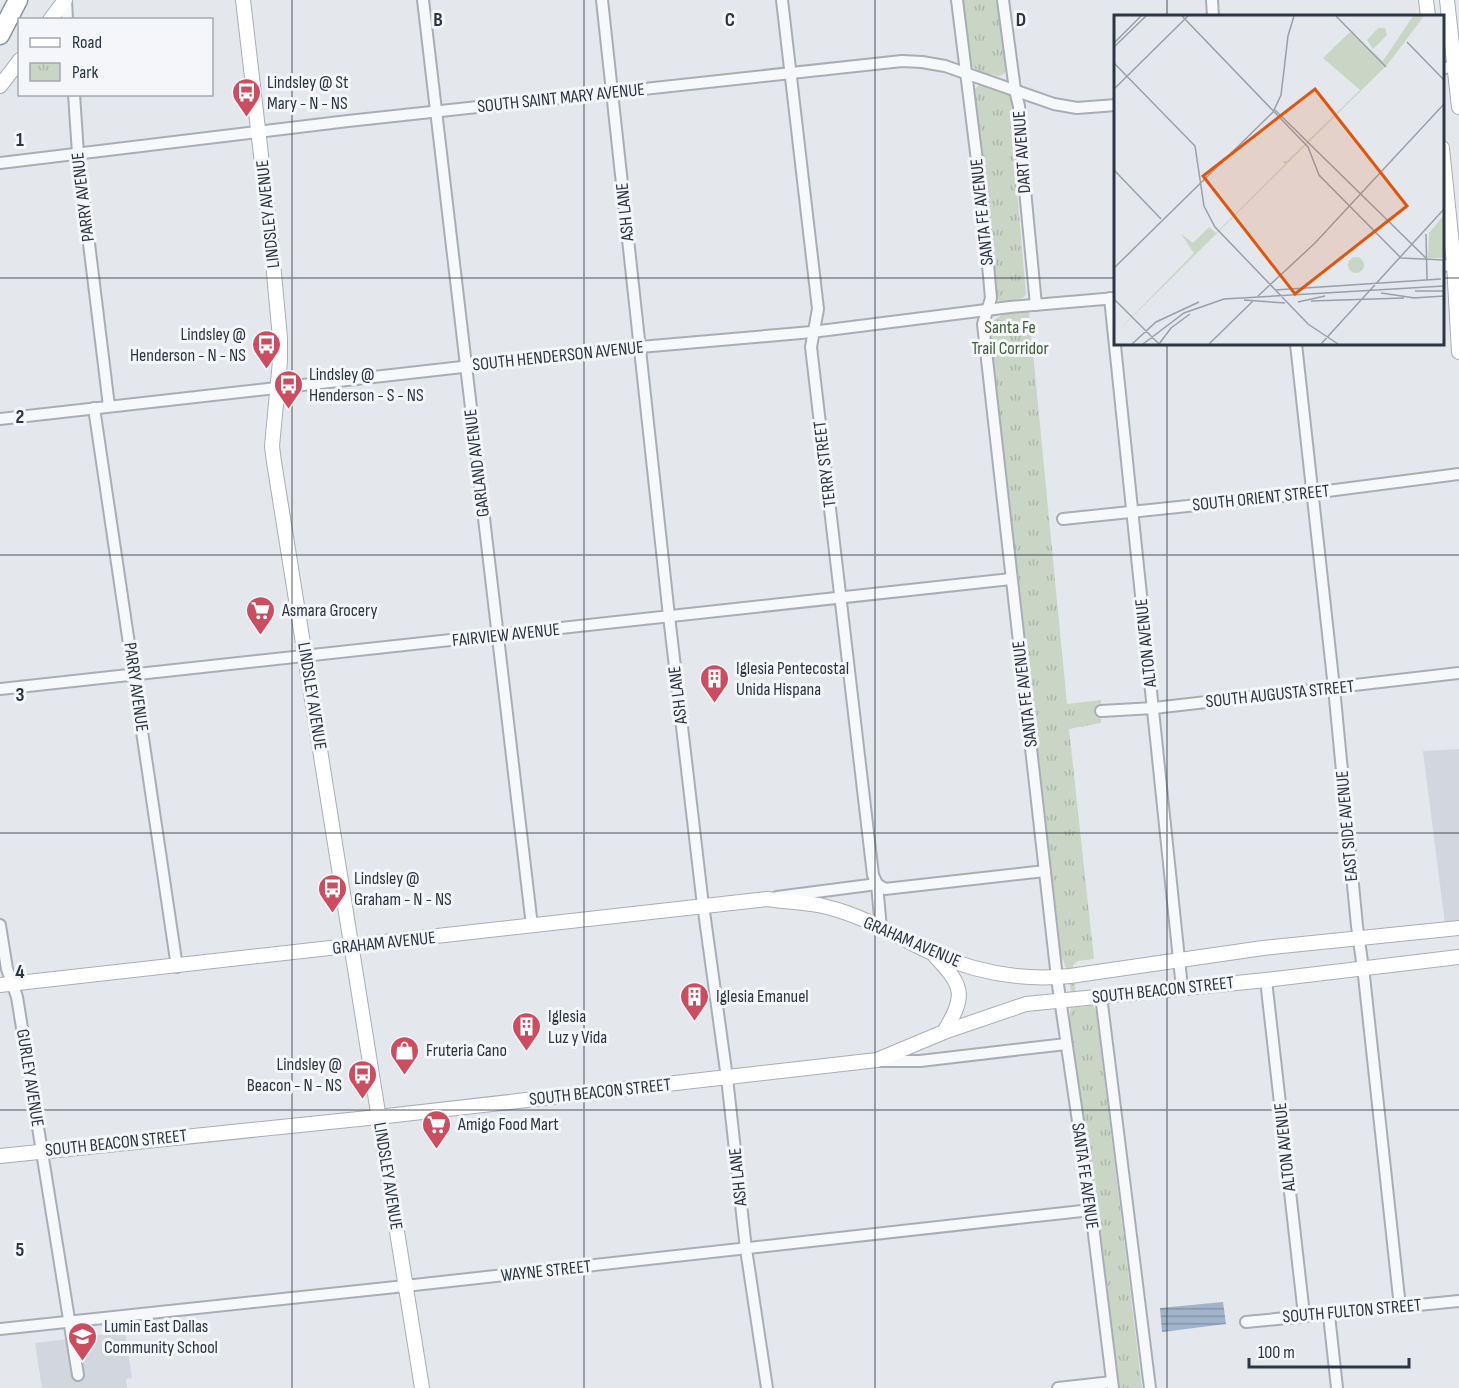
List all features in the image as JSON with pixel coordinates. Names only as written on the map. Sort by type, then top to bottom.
[{"type":"highway","points":[[0,10],[7,0]]},
{"type":"highway","points":[[0,35],[18,0]]},
{"type":"street","points":[[52,18],[65,0]]},
{"type":"street","points":[[65,0],[68,18]]},
{"type":"street","name":"LINDSLEY AVENUE","points":[[243,0],[280,338],[272,446],[274,462],[422,1388]]},
{"type":"street","name":"GARLAND AVENUE","points":[[423,0],[532,927]]},
{"type":"street","name":"ASH LANE","points":[[602,0],[703,908],[727,1078],[746,1249],[767,1388]]},
{"type":"street","name":"TERRY STREET","points":[[782,0],[818,309],[811,347],[881,929]]},
{"type":"street","name":"SANTA FE AVENUE","points":[[957,0],[983,209],[991,298],[982,324],[1057,978],[1091,1210],[1113,1385]]},
{"type":"street","name":"DART AVENUE","points":[[1003,0],[1019,106],[1036,305]]},
{"type":"street","points":[[1212,0],[1214,15]]},
{"type":"street","points":[[1426,0],[1428,15]]},
{"type":"street","points":[[1447,0],[1452,67],[1459,107]]},
{"type":"street","points":[[1448,18],[1459,1]]},
{"type":"street","name":"SOUTH SAINT MARY AVENUE","points":[[0,163],[258,132],[902,61],[922,62],[966,72],[1054,104],[1077,108],[1114,105]]},
{"type":"street","points":[[0,86],[18,63]]},
{"type":"street","name":"PARRY AVENUE","points":[[74,96],[78,154],[109,406]]},
{"type":"street","points":[[1444,161],[1459,352]]},
{"type":"street","name":"SOUTH HENDERSON AVENUE","points":[[0,419],[640,347],[812,332],[987,310],[1113,298]]},
{"type":"street","name":"ALTON AVENUE","points":[[1117,345],[1132,512],[1182,988]]},
{"type":"street","name":"EAST SIDE AVENUE","points":[[1296,345],[1334,688],[1358,937],[1400,1307]]},
{"type":"street","name":"PARRY AVENUE","points":[[94,408],[177,967]]},
{"type":"street","name":"SOUTH ORIENT STREET","points":[[1063,519],[1312,493],[1459,474]]},
{"type":"street","name":"FAIRVIEW AVENUE","points":[[0,689],[1011,579]]},
{"type":"street","name":"SOUTH AUGUSTA STREET","points":[[1101,711],[1154,708],[1459,674]]},
{"type":"street","name":"GRAHAM AVENUE","points":[[6,985],[703,908],[876,884],[885,889],[1045,871]]},
{"type":"street","name":"GRAHAM AVENUE","points":[[768,899],[827,907],[933,953],[999,975],[1057,978]]},
{"type":"street","name":"GURLEY AVENUE","points":[[0,925],[7,969],[6,985],[17,997],[78,1375]]},
{"type":"street","name":"SOUTH BEACON STREET","points":[[1057,978],[1358,937],[1459,927]]},
{"type":"street","points":[[933,953],[954,977],[960,999],[944,1032]]},
{"type":"street","name":"SOUTH BEACON STREET","points":[[877,1060],[944,1032],[1026,1004],[1266,980],[1459,957]]},
{"type":"street","name":"ALTON AVENUE","points":[[1266,980],[1304,1315]]},
{"type":"street","name":"SANTA FE AVENUE","points":[[1101,996],[1150,1388]]},
{"type":"street","name":"SOUTH BEACON STREET","points":[[0,1156],[877,1060],[920,1061],[1066,1044]]},
{"type":"street","name":"WAYNE STREET","points":[[0,1329],[1091,1210]]},
{"type":"street","name":"SOUTH FULTON STREET","points":[[1246,1322],[1459,1301]]},
{"type":"street","points":[[1329,1315],[1337,1388]]},
{"type":"street","points":[[1058,1388],[1113,1385]]},
{"type":"shaded area","points":[[1459,749],[1459,922],[1445,924],[1423,751]]},
{"type":"shaded area","name":"Lumin East Dallas Community School","points":[[125,1332],[132,1378],[126,1379],[127,1388],[42,1388],[35,1343]]},
{"type":"green space","name":"Santa Fe Trail Corridor","points":[[963,0],[1000,0],[1007,69],[1002,75],[991,74],[992,87],[1009,94],[1014,100],[1012,133],[1026,294],[1023,298],[1015,300],[1017,313],[1029,312],[1067,704],[1101,700],[1101,723],[1069,729],[1094,959],[1078,961],[1073,965],[1077,1006],[1093,1005],[1096,1011],[1142,1388],[1119,1388],[1069,1019],[1070,987],[1061,955],[989,324],[1005,313],[1003,301],[999,301],[996,296],[973,91],[980,84],[978,70],[972,67]]},
{"type":"water","points":[[1223,1302],[1226,1324],[1162,1332],[1160,1308]]},
{"type":"place","name":"Lindsley @ St Mary - N - NS","points":[[246,118]]},
{"type":"place","name":"Lindsley @ Henderson - N - NS","points":[[267,370]]},
{"type":"place","name":"Lindsley @ Henderson - S - NS","points":[[288,410]]},
{"type":"place","name":"Asmara Grocery","points":[[261,636]]},
{"type":"place","name":"Iglesia Pentecostal Unida Hispana","points":[[715,704]]},
{"type":"place","name":"Lindsley @ Graham - N - NS","points":[[333,914]]},
{"type":"place","name":"Iglesia Emanuel","points":[[695,1022]]},
{"type":"place","name":"Iglesia Luz y Vida","points":[[527,1052]]},
{"type":"place","name":"Fruteria Cano","points":[[405,1076]]},
{"type":"place","name":"Lindsley @ Beacon - N - NS","points":[[363,1100]]},
{"type":"place","name":"Amigo Food Mart","points":[[437,1150]]},
{"type":"place","name":"Lumin East Dallas Community School","points":[[83,1362]]}]
